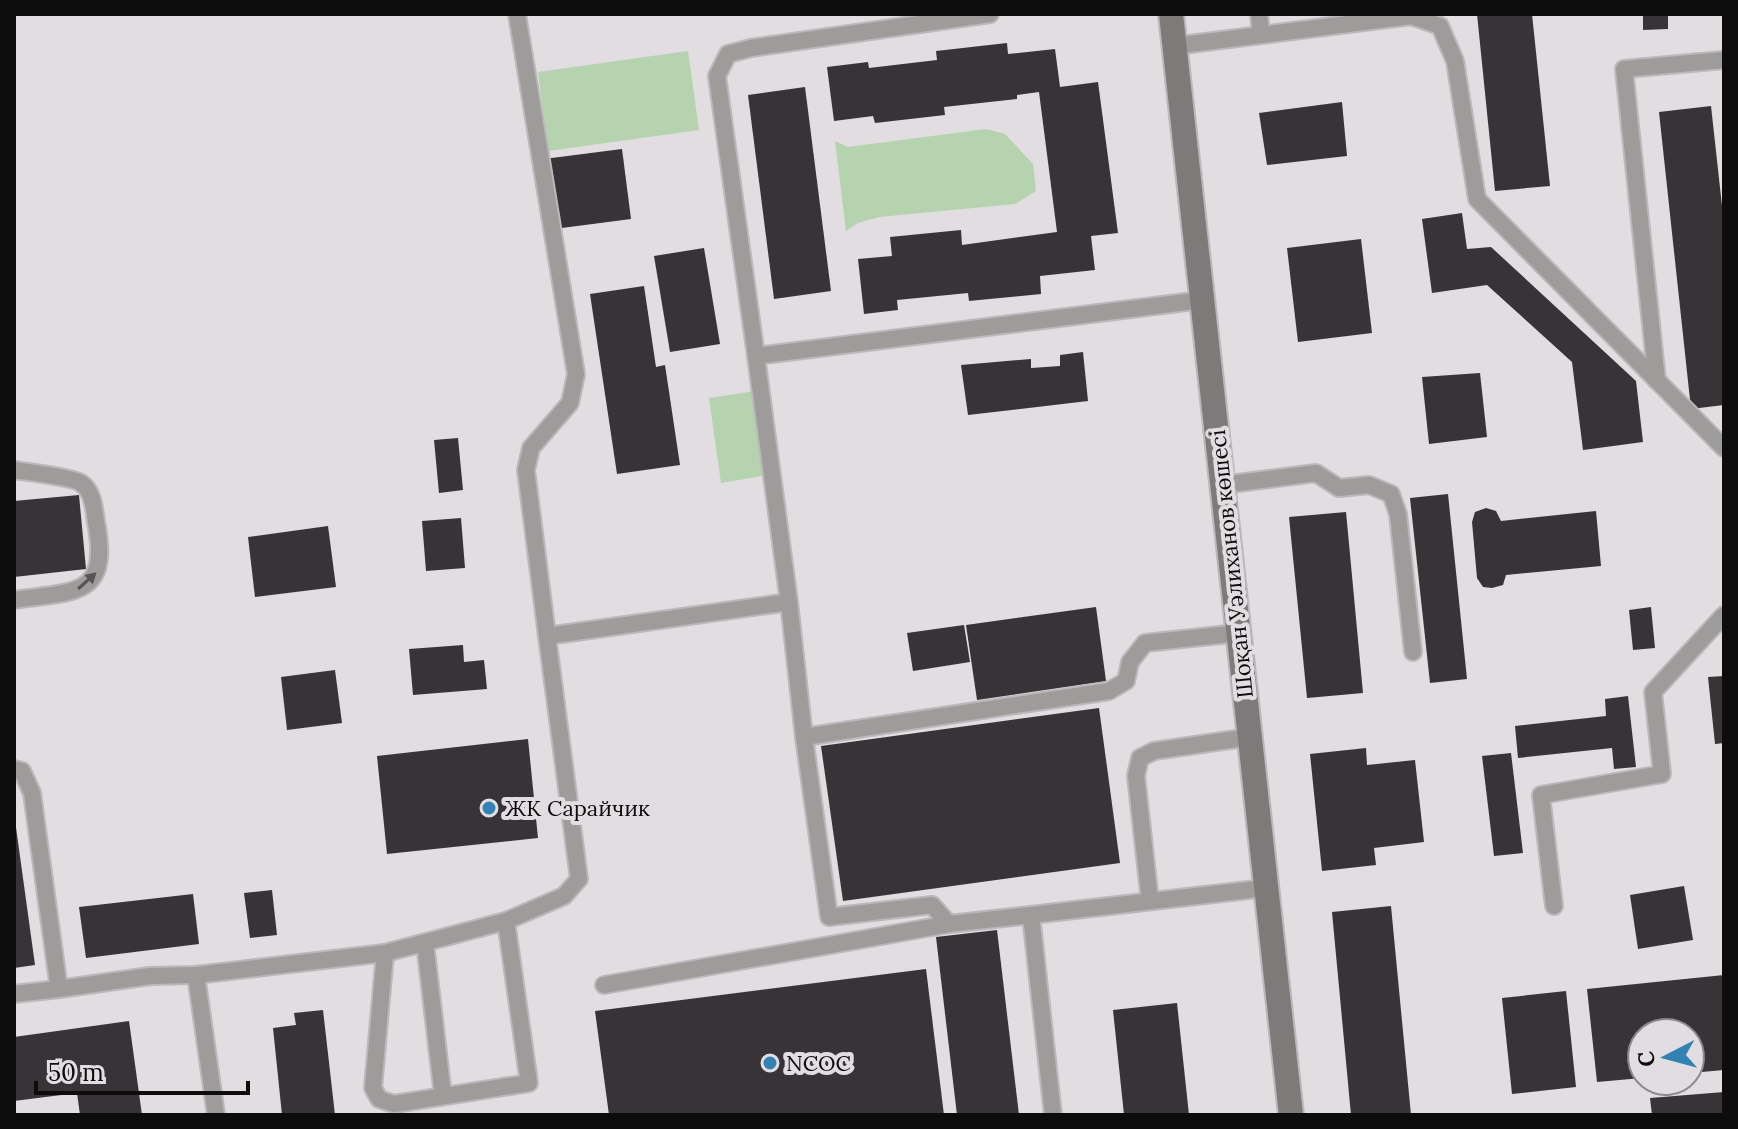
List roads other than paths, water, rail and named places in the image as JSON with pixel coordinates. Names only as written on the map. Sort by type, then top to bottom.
[{"type":"street","name":"Шоқан Уәлиханов көшесі","points":[[1171,14],[1291,1115]]},
{"type":"lane","points":[[14,994],[150,976],[196,975],[385,953],[506,921],[564,896],[579,879],[526,470],[531,448],[570,403],[576,374],[517,14]]},
{"type":"lane","points":[[949,924],[932,905],[829,917],[717,76],[728,54],[751,48],[990,14]]},
{"type":"lane","points":[[1259,14],[1261,35]]},
{"type":"lane","points":[[1174,46],[1411,15],[1440,26],[1455,61],[1477,199],[1724,448]]},
{"type":"lane","points":[[1657,381],[1624,69],[1724,60]]},
{"type":"lane","points":[[756,356],[1202,300]]},
{"type":"lane","points":[[14,470],[80,482],[91,494],[99,537],[99,570],[92,581],[76,591],[14,600]]},
{"type":"lane","points":[[1222,485],[1316,473],[1339,488],[1369,485],[1391,494],[1398,514],[1413,652]]},
{"type":"lane","points":[[547,636],[789,602]]},
{"type":"lane","points":[[1554,906],[1541,795],[1662,774],[1653,692],[1724,615]]},
{"type":"lane","points":[[804,737],[1109,691],[1126,681],[1130,662],[1145,643],[1239,633]]},
{"type":"lane","points":[[1150,901],[1136,776],[1140,758],[1154,751],[1250,737]]},
{"type":"lane","points":[[14,769],[22,771],[32,793],[59,989]]},
{"type":"lane","points":[[604,985],[949,924],[1266,888]]},
{"type":"lane","points":[[1031,915],[1053,1115]]},
{"type":"lane","points":[[385,953],[373,1088],[379,1099],[394,1104],[529,1083],[506,921]]},
{"type":"lane","points":[[425,943],[443,1096]]},
{"type":"lane","points":[[196,975],[216,1115]]},
{"type":"place","name":"ЖК Сарайчик","points":[[489,808]]},
{"type":"place","name":"NCOC","points":[[770,1063]]}]
